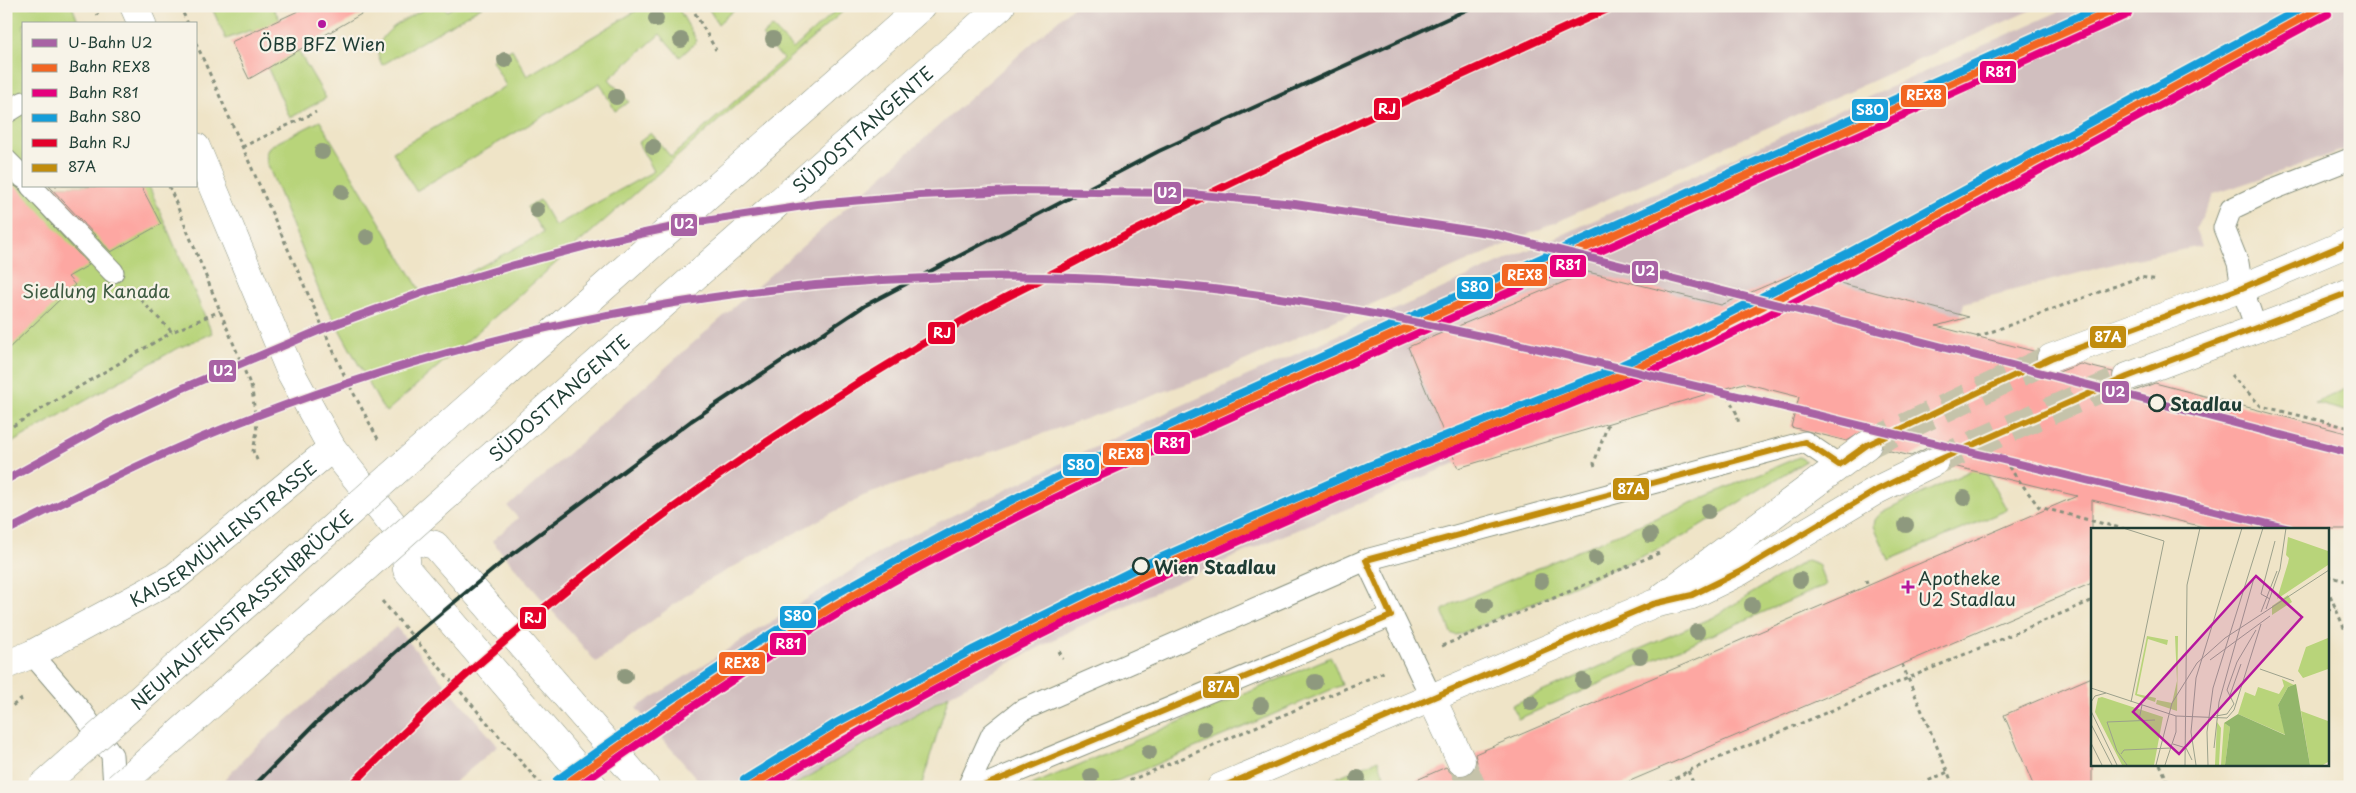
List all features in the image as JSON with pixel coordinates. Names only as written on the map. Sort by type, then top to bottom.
[{"type":"main road","points":[[134,6],[141,22]]},
{"type":"main road","name":"NEUHAUFENSTRASSENBRÜCKE","points":[[41,787],[922,6]]},
{"type":"main road","name":"SÜDOSTTANGENTE","points":[[116,787],[1001,6]]},
{"type":"main road","points":[[198,152],[291,373],[332,448]]},
{"type":"main road","points":[[2051,358],[2242,288],[2350,242]]},
{"type":"main road","points":[[2127,377],[2350,292]]},
{"type":"main road","points":[[1652,604],[1867,446]]},
{"type":"main road","name":"KAISERMÜHLENSTRASSE","points":[[6,665],[32,654],[175,577],[332,448],[404,538]]},
{"type":"main road","points":[[1221,787],[1652,604],[1692,595],[1739,572],[1877,490],[1934,462]]},
{"type":"main road","points":[[594,787],[407,570],[404,538],[435,545],[645,787]]},
{"type":"main road","points":[[1432,699],[1461,761]]},
{"type":"lane","points":[[6,113],[22,103]]},
{"type":"lane","points":[[2256,328],[2242,288],[2238,263],[2224,228],[2231,209],[2271,190],[2350,159]]},
{"type":"lane","points":[[6,160],[22,176]]},
{"type":"lane","points":[[33,188],[113,272]]},
{"type":"lane","points":[[968,787],[992,734],[1021,712],[1366,560],[1805,442],[1840,465]]},
{"type":"lane","points":[[1366,560],[1432,699]]},
{"type":"lane","points":[[980,787],[1391,616]]},
{"type":"lane","points":[[32,654],[81,711],[112,755],[116,787]]},
{"type":"path","points":[[180,6],[187,22]]},
{"type":"path","points":[[691,6],[716,50]]},
{"type":"path","points":[[198,48],[345,376],[379,440]]},
{"type":"path","points":[[242,147],[316,112]]},
{"type":"path","points":[[170,188],[252,389],[257,431],[253,451],[274,496]]},
{"type":"path","points":[[113,272],[172,332]]},
{"type":"path","points":[[1977,337],[2140,276],[2168,281]]},
{"type":"path","points":[[6,430],[172,332],[220,311]]},
{"type":"path","points":[[2226,371],[2261,406],[2350,428]]},
{"type":"path","points":[[1596,470],[1594,462],[1608,424]]},
{"type":"path","points":[[1999,454],[2039,507],[2120,528]]},
{"type":"path","points":[[1115,787],[1665,551]]},
{"type":"path","points":[[2328,576],[2350,582]]},
{"type":"path","points":[[1866,580],[1868,586]]},
{"type":"path","points":[[2328,590],[2350,642]]},
{"type":"path","points":[[378,595],[543,787]]},
{"type":"path","points":[[1662,787],[1688,771],[2091,601]]},
{"type":"path","points":[[2328,610],[2335,607]]},
{"type":"path","points":[[1902,664],[1954,787]]},
{"type":"path","points":[[2161,766],[2170,787]]},
{"type":"path","points":[[1688,771],[1695,787]]},
{"type":"path","points":[[1914,787],[1948,772]]},
{"type":"path","points":[[2150,787],[2166,779]]},
{"type":"shaded area","points":[[1074,6],[2040,6],[1215,374],[863,496],[702,584],[596,662],[492,541],[518,518],[508,507]]},
{"type":"shaded area","points":[[2071,6],[2350,6],[2350,148],[2214,194],[2195,230],[2202,246],[2125,261],[1964,303],[1961,315],[1847,285],[1773,326],[1249,550],[1076,628],[949,695],[791,787],[704,787],[636,708],[891,545],[1176,408]]},
{"type":"shaded area","points":[[396,627],[498,746],[449,787],[218,787],[252,750]]},
{"type":"green space","name":"Siedlung Kanada","points":[[6,6],[72,6],[78,22],[22,22],[22,188],[150,188],[212,333],[174,350],[6,446]]},
{"type":"green space","points":[[211,6],[272,6],[326,98],[290,118],[251,30],[226,39]]},
{"type":"green space","points":[[430,6],[444,6],[447,11],[455,6],[483,6],[382,65],[378,54],[379,45],[383,37],[397,24]]},
{"type":"green space","points":[[644,6],[677,6],[697,41],[680,57],[660,34],[609,79],[629,102],[615,111],[600,83],[416,191],[393,152],[506,86],[492,60],[512,49],[527,76]]},
{"type":"green space","points":[[707,6],[738,6],[718,24]]},
{"type":"green space","points":[[841,6],[849,6],[386,412],[322,298],[267,163],[266,153],[270,146],[320,121],[424,297],[543,233],[527,207],[540,200],[555,226],[654,171],[638,143],[651,133],[671,157],[783,59],[762,36],[772,27],[793,49]]},
{"type":"green space","points":[[2350,387],[2350,412],[2315,403]]},
{"type":"green space","points":[[1799,457],[1806,461],[1686,535],[1652,552],[1460,634],[1455,635],[1451,633],[1443,610],[1453,604]]},
{"type":"green space","points":[[1974,469],[1987,474],[2007,510],[1889,560],[1874,526],[1875,520],[1881,513]]},
{"type":"green space","points":[[1807,560],[1818,564],[1826,585],[1518,719],[1512,705],[1713,617]]},
{"type":"green space","points":[[1331,657],[1342,685],[1103,787],[1027,787]]},
{"type":"green space","points":[[949,695],[921,787],[791,787]]},
{"type":"green space","points":[[1378,760],[1384,775],[1357,787],[1314,787]]},
{"type":"building","points":[[309,6],[375,6],[249,79],[231,42]]},
{"type":"building","points":[[6,186],[15,186],[19,189],[89,265],[68,277],[75,285],[6,351]]},
{"type":"building","points":[[51,188],[142,188],[161,224],[111,252]]},
{"type":"building","points":[[1588,272],[1721,305],[1798,272],[1969,317],[1936,326],[2037,352],[2037,364],[2041,370],[2048,373],[2056,373],[2080,364],[2113,372],[2113,383],[2117,389],[2124,392],[2132,392],[2155,383],[2350,434],[2350,529],[2208,528],[2092,500],[2091,583],[1616,787],[1401,787],[1446,767],[1452,774],[1460,777],[1467,775],[1474,770],[1477,762],[1475,754],[2077,496],[1949,465],[1948,455],[1942,449],[1936,447],[1927,448],[1911,456],[1882,449],[1880,436],[1873,431],[1865,430],[1847,441],[1791,427],[1799,397],[1744,383],[1458,468],[1408,347]]},
{"type":"building","points":[[2091,677],[2092,787],[2034,787],[2004,715]]},
{"type":"tunnel","points":[[1867,445],[2051,358]]},
{"type":"tunnel","points":[[1934,462],[2127,377]]},
{"type":"tunnel","points":[[1461,761],[1472,787]]},
{"type":"railway","points":[[253,787],[316,723],[408,641],[507,558],[691,421],[864,306],[1159,151],[1475,6]]},
{"type":"metro line","name":"U2","points":[[6,480],[111,422],[183,388],[325,328],[424,292],[514,265],[602,242],[692,223],[817,204],[920,195],[1015,191],[1180,193],[1295,204],[1494,234],[1819,315],[2350,453]]},
{"type":"metro line","name":"U2","points":[[6,531],[139,465],[193,441],[323,392],[427,359],[533,331],[640,309],[748,293],[856,282],[966,277],[1075,278],[1149,282],[1295,300],[1368,313],[1513,343],[2285,528]]},
{"type":"rail line","name":"RJ","points":[[350,787],[418,719],[491,653],[566,590],[644,529],[724,471],[806,416],[888,365],[999,301],[1215,191],[1414,97],[1614,6]]},
{"type":"rail line","name":"S80","points":[[557,780],[692,686],[761,640],[831,597],[925,545],[1085,463],[2102,6]]},
{"type":"rail line","name":"REX8","points":[[562,787],[697,693],[801,626],[898,569],[1057,487],[2123,6]]},
{"type":"rail line","name":"S80","points":[[744,780],[836,723],[974,649],[1146,564],[1371,465],[1602,374],[1676,340],[1850,252],[2305,6]]},
{"type":"rail line","name":"REX8","points":[[749,787],[840,731],[978,657],[1150,572],[1374,473],[1605,382],[1680,348],[1854,260],[2324,6]]},
{"type":"rail line","name":"R81","points":[[577,787],[688,710],[801,636],[904,575],[1012,519],[1093,479],[2128,14]]},
{"type":"rail line","name":"R81","points":[[766,787],[914,701],[989,661],[1143,585],[1377,481],[1641,375],[1751,324],[1859,268],[2328,14]]},
{"type":"transit line","name":"87A","points":[[981,787],[1391,616],[1366,560],[1805,442],[1839,465],[1867,445],[2051,358],[2242,288],[2350,242]]},
{"type":"transit line","name":"87A","points":[[1222,787],[1653,604],[1692,595],[1739,572],[1877,490],[1934,462],[2127,377],[2350,292]]},
{"type":"place","name":"ÖBB BFZ Wien","points":[[322,24]]},
{"type":"place","name":"Stadlau","points":[[2157,403]]},
{"type":"place","name":"Wien Stadlau","points":[[1141,566]]},
{"type":"place","name":"Apotheke U2 Stadlau","points":[[1908,587]]}]
